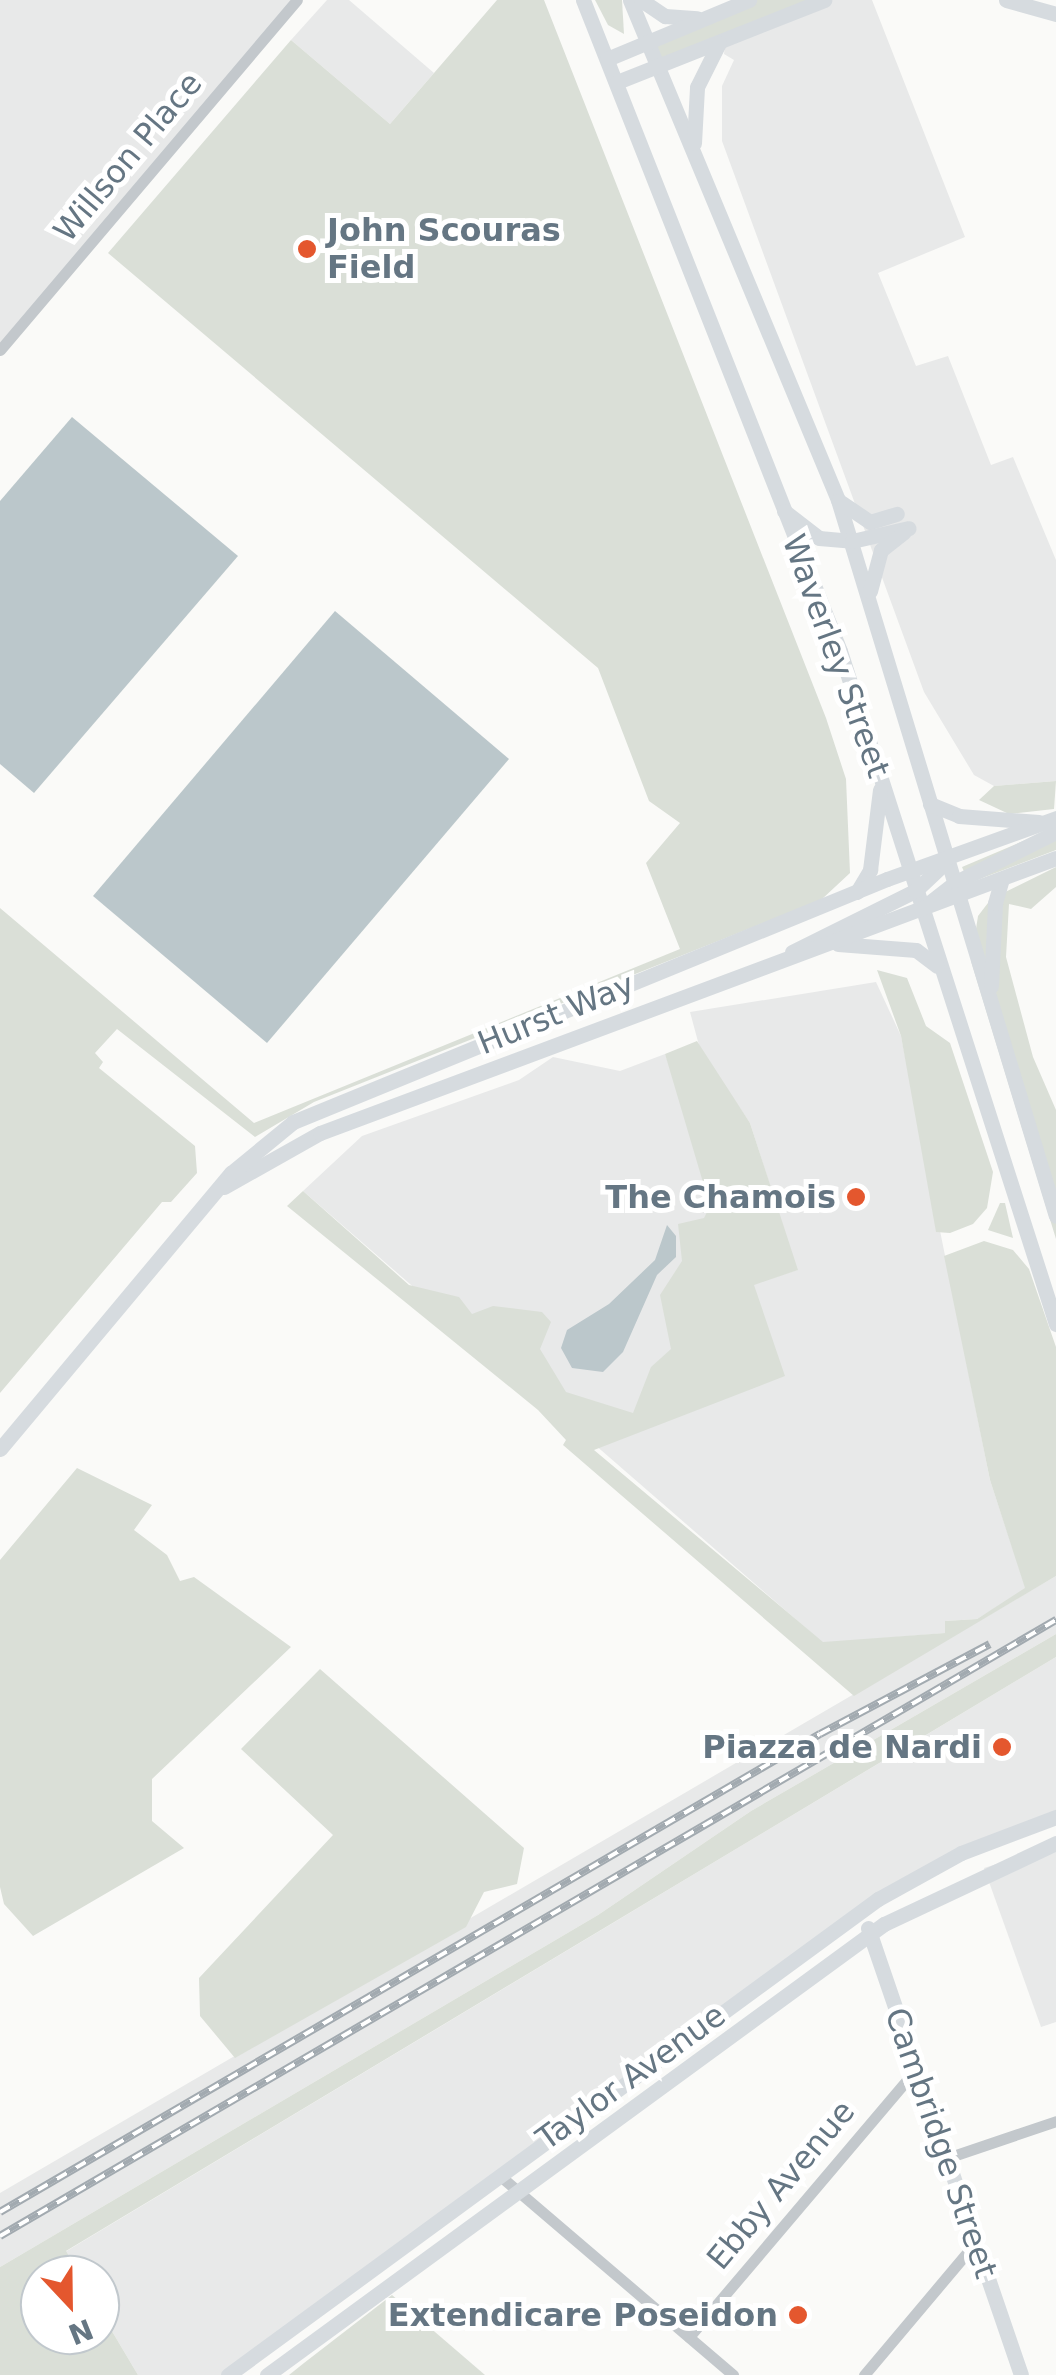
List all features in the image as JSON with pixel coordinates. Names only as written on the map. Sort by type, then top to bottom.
[{"type":"main road","name":"Waverley Street","points":[[583,0],[840,651],[937,966],[1056,1324]]},
{"type":"main road","name":"Waverley Street","points":[[630,0],[838,500],[1056,1216]]},
{"type":"main road","points":[[641,0],[664,16],[711,17]]},
{"type":"main road","points":[[607,59],[750,0]]},
{"type":"main road","points":[[616,82],[824,0]]},
{"type":"main road","points":[[1006,0],[1056,14]]},
{"type":"main road","points":[[694,152],[697,87],[712,50],[726,37]]},
{"type":"main road","points":[[838,500],[870,522],[897,514]]},
{"type":"main road","points":[[783,510],[818,538],[852,542],[909,528],[881,550],[869,595]]},
{"type":"main road","points":[[856,892],[870,870],[881,781]]},
{"type":"main road","points":[[930,804],[958,816],[1052,824]]},
{"type":"main road","points":[[959,888],[1052,824]]},
{"type":"main road","name":"Hurst Way","points":[[0,1449],[250,1154],[313,1111],[856,892],[1052,824]]},
{"type":"main road","points":[[763,970],[915,890],[949,858]]},
{"type":"main road","points":[[959,888],[1002,879],[1056,858]]},
{"type":"main road","points":[[990,1005],[994,903],[1002,879]]},
{"type":"main road","name":"Hurst Way","points":[[224,1187],[320,1133],[834,944],[921,910],[959,888]]},
{"type":"main road","points":[[834,944],[907,948],[937,966]]},
{"type":"main road","name":"Taylor Avenue","points":[[228,2375],[862,1910],[961,1854],[1056,1817]]},
{"type":"main road","name":"Taylor Avenue","points":[[267,2375],[869,1934],[954,1886],[1056,1843]]},
{"type":"main road","name":"Cambridge Street","points":[[862,1910],[1022,2375]]},
{"type":"street","name":"Willson Place","points":[[0,350],[297,0]]},
{"type":"street","name":"Ebby Avenue","points":[[689,2337],[916,2068]]},
{"type":"street","points":[[947,2158],[1056,2121]]},
{"type":"street","points":[[499,2174],[734,2375]]},
{"type":"street","points":[[864,2375],[976,2242]]},
{"type":"shaded area","points":[[0,0],[297,0],[0,350]]},
{"type":"shaded area","points":[[327,0],[349,0],[434,73],[390,124],[291,40]]},
{"type":"shaded area","points":[[497,0],[544,0],[826,718],[846,779],[850,873],[821,900],[314,1102],[255,1137],[117,1029],[95,1053],[103,1062],[99,1068],[195,1146],[197,1173],[171,1202],[162,1202],[0,1393],[0,908],[254,1123],[680,949],[646,863],[680,823],[649,801],[598,668],[108,253],[291,40],[390,124]]},
{"type":"shaded area","points":[[595,0],[622,0],[624,34],[608,25]]},
{"type":"shaded area","points":[[749,0],[824,0],[659,65],[649,43]]},
{"type":"shaded area","points":[[824,0],[872,0],[965,237],[878,273],[916,366],[948,356],[991,465],[1013,457],[1056,560],[1056,781],[994,786],[974,775],[924,692],[722,141],[722,86],[734,60],[724,54],[726,37]]},
{"type":"shaded area","points":[[72,417],[238,556],[34,793],[0,764],[0,501]]},
{"type":"shaded area","points":[[335,611],[509,759],[267,1043],[93,896]]},
{"type":"shaded area","points":[[1056,781],[1054,809],[1009,814],[979,800],[994,786]]},
{"type":"shaded area","points":[[1056,827],[1056,850],[969,883],[962,867]]},
{"type":"shaded area","points":[[1056,867],[1056,887],[1031,909],[1009,904],[1006,957],[1033,1057],[1056,1110],[1056,1239],[971,961],[978,916],[991,899]]},
{"type":"shaded area","points":[[877,970],[907,978],[926,1026],[950,1043],[993,1172],[987,1208],[973,1224],[950,1233],[936,1232],[901,1036]]},
{"type":"shaded area","points":[[876,982],[901,1036],[990,1480],[1026,1589],[977,1619],[945,1621],[946,1633],[823,1643],[303,1191],[362,1136],[519,1080],[553,1057],[620,1071],[665,1054],[754,1284],[797,1270],[750,1123],[700,1049],[690,1012]]},
{"type":"shaded area","points":[[697,1041],[750,1123],[798,1270],[754,1285],[785,1376],[594,1450],[823,1642],[945,1633],[945,1621],[977,1619],[1025,1588],[990,1480],[944,1256],[984,1241],[1013,1250],[1029,1269],[1056,1347],[1056,1576],[854,1696],[563,1445],[566,1440],[538,1410],[287,1206],[303,1191],[409,1285],[459,1297],[472,1314],[493,1306],[542,1312],[551,1322],[540,1349],[566,1392],[633,1413],[651,1367],[671,1349],[660,1295],[682,1261],[678,1224],[704,1218],[710,1206],[665,1054]]},
{"type":"shaded area","points":[[1000,1203],[1005,1203],[1013,1238],[988,1230]]},
{"type":"shaded area","points":[[667,1225],[676,1236],[676,1257],[657,1275],[623,1352],[603,1372],[572,1368],[561,1348],[567,1330],[609,1304],[655,1260]]},
{"type":"shaded area","points":[[77,1468],[152,1505],[134,1530],[167,1555],[180,1581],[194,1577],[291,1647],[152,1779],[152,1821],[184,1848],[33,1936],[4,1904],[0,1887],[0,1560]]},
{"type":"shaded area","points":[[1056,1576],[1056,1634],[751,1811],[598,1915],[0,2267],[0,2193]]},
{"type":"shaded area","points":[[1056,1634],[1056,1657],[66,2251],[68,2255],[20,2255],[598,1915],[751,1811]]},
{"type":"shaded area","points":[[1056,1657],[1056,1817],[906,1881],[228,2375],[138,2375],[120,2345],[120,2255],[65,2252]]},
{"type":"shaded area","points":[[320,1669],[524,1848],[517,1884],[484,1892],[466,1927],[235,2058],[200,2016],[199,1978],[333,1835],[241,1749]]},
{"type":"shaded area","points":[[1056,1845],[1056,2022],[1041,2027],[984,1868]]},
{"type":"shaded area","points":[[20,2255],[20,2355],[120,2355],[120,2345],[138,2375],[0,2375],[0,2267]]},
{"type":"shaded area","points":[[392,2295],[485,2375],[289,2375],[304,2363]]},
{"type":"railway","points":[[0,2236],[1056,1620]]},
{"type":"railway","points":[[0,2212],[820,1734],[990,1644]]},
{"type":"place","name":"John Scouras Field","points":[[307,249]]},
{"type":"place","name":"The Chamois","points":[[856,1197]]},
{"type":"place","name":"Piazza de Nardi","points":[[1002,1747]]},
{"type":"place","name":"Extendicare Poseidon","points":[[798,2315]]}]
